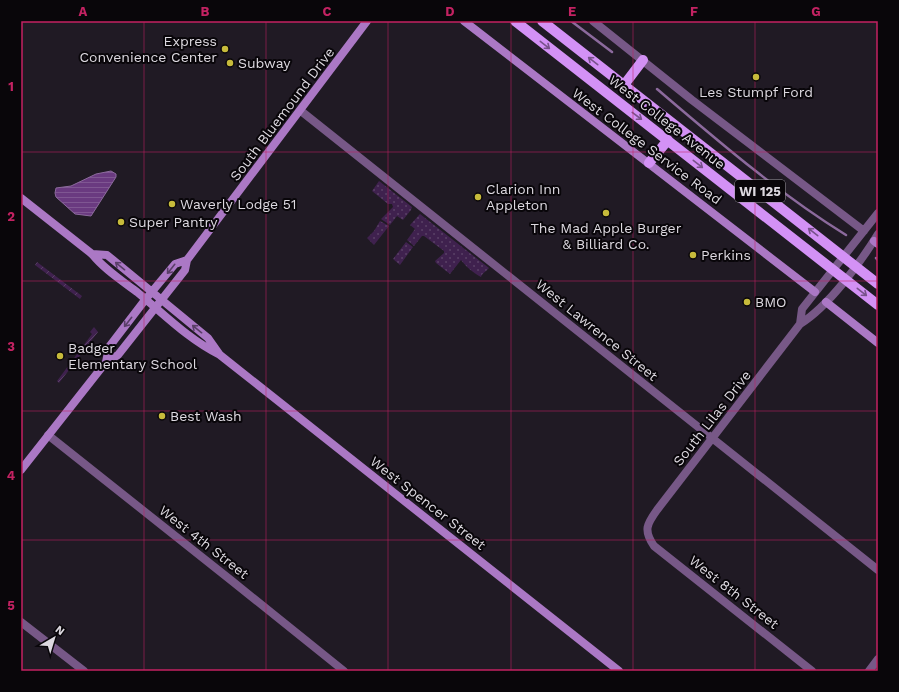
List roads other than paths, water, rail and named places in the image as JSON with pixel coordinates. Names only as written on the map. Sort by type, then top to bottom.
[{"type":"main road","name":"West College Avenue","points":[[515,21],[878,305]]},
{"type":"main road","name":"West College Avenue","points":[[542,21],[878,284]]},
{"type":"main road","points":[[624,85],[643,60]]},
{"type":"main road","points":[[649,163],[668,140]]},
{"type":"street","name":"South Bluemound Drive","points":[[21,470],[106,362],[118,355],[162,299],[184,270],[186,260],[367,21]]},
{"type":"street","name":"West College Service Road","points":[[464,21],[815,292]]},
{"type":"street","points":[[594,21],[698,105],[864,231]]},
{"type":"street","name":"West Lawrence Street","points":[[300,111],[878,570]]},
{"type":"street","name":"West Spencer Street","points":[[21,198],[92,254],[100,264],[202,346],[220,355],[619,671]]},
{"type":"street","name":"South Lilas Drive","points":[[800,324],[802,309],[878,213]]},
{"type":"street","name":"South Lilas Drive","points":[[647,529],[650,520],[800,324],[813,316],[826,302],[877,240]]},
{"type":"street","name":"West Spencer Street","points":[[92,254],[107,255],[208,338],[220,355]]},
{"type":"street","name":"South Bluemound Drive","points":[[106,362],[109,347],[145,300],[175,264],[186,260]]},
{"type":"street","points":[[826,302],[878,343]]},
{"type":"street","name":"West 4th Street","points":[[48,435],[344,671]]},
{"type":"street","name":"West 8th Street","points":[[647,529],[650,540],[654,546],[812,671]]},
{"type":"street","points":[[21,622],[84,671]]},
{"type":"street","points":[[869,671],[878,660]]},
{"type":"waterway","points":[[571,21],[612,52]]},
{"type":"waterway","points":[[657,89],[725,147],[772,184],[796,202],[846,235]]},
{"type":"place","name":"Express Convenience Center","points":[[225,49]]},
{"type":"place","name":"Subway","points":[[230,63]]},
{"type":"place","name":"Les Stumpf Ford","points":[[756,77]]},
{"type":"place","name":"Clarion Inn Appleton","points":[[478,197]]},
{"type":"place","name":"Waverly Lodge 51","points":[[172,204]]},
{"type":"place","name":"The Mad Apple Burger & Billiard Co.","points":[[606,213]]},
{"type":"place","name":"Super Pantry","points":[[121,222]]},
{"type":"place","name":"Perkins","points":[[693,255]]},
{"type":"place","name":"BMO","points":[[747,302]]},
{"type":"place","name":"Badger Elementary School","points":[[60,356]]},
{"type":"place","name":"Best Wash","points":[[162,416]]}]
